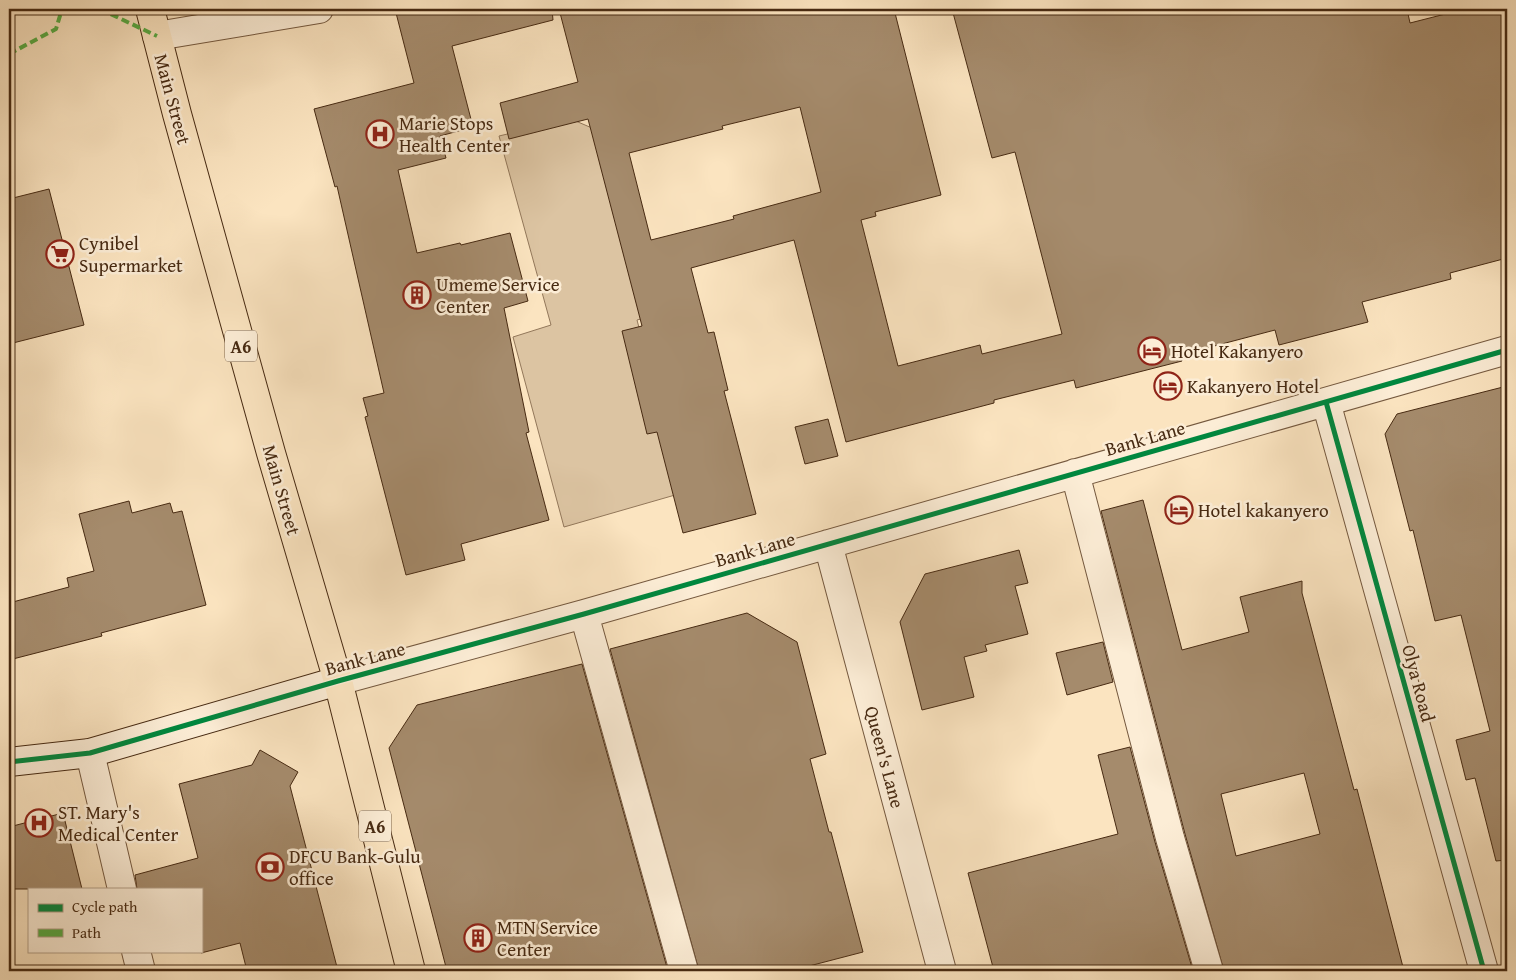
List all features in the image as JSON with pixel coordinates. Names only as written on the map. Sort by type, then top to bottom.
[{"type":"main road","name":"Main Street","points":[[150,9],[177,114],[271,453],[338,681],[412,971]]},
{"type":"street","points":[[157,36],[319,9]]},
{"type":"street","name":"Bank Lane","points":[[9,762],[90,753],[1507,350]]},
{"type":"street","name":"Olya Road","points":[[1326,402],[1484,971]]},
{"type":"street","points":[[1075,473],[1170,838],[1209,971]]},
{"type":"street","name":"Queen's Lane","points":[[828,544],[942,971]]},
{"type":"street","points":[[584,614],[684,971]]},
{"type":"street","points":[[90,753],[122,888]]},
{"type":"street","points":[[136,952],[141,971]]},
{"type":"shaded area","points":[[571,119],[599,131],[652,316],[637,320],[682,493],[564,527],[513,337],[551,325],[499,136]]},
{"type":"building","points":[[395,9],[552,9],[553,20],[452,46],[473,127],[440,136],[446,158],[398,170],[417,253],[510,233],[528,301],[504,308],[529,432],[526,433],[549,520],[461,544],[465,560],[406,575],[365,417],[368,416],[363,398],[384,393],[337,186],[335,187],[314,109],[414,83]]},
{"type":"building","points":[[559,9],[894,9],[941,195],[875,212],[876,216],[861,220],[898,366],[980,345],[982,354],[1062,334],[1015,152],[992,158],[952,9],[1407,9],[1410,23],[1465,9],[1507,9],[1507,258],[1450,273],[1451,279],[1362,302],[1368,322],[1279,345],[1275,330],[1180,355],[1182,361],[1076,388],[1074,380],[994,400],[994,403],[846,442],[794,240],[691,268],[708,333],[714,332],[728,390],[724,391],[756,514],[683,533],[657,432],[647,434],[622,331],[642,326],[588,119],[509,139],[500,103],[578,82]],"holes":[[[800,107],[821,192],[733,216],[734,219],[651,240],[629,153],[723,129],[722,126]]]},
{"type":"building","points":[[49,189],[84,325],[9,344],[9,199]]},
{"type":"building","points":[[1507,386],[1507,860],[1496,861],[1475,778],[1466,780],[1456,740],[1490,731],[1461,615],[1435,621],[1413,530],[1410,531],[1385,434],[1397,414]]},
{"type":"building","points":[[828,419],[838,456],[805,464],[795,427]]},
{"type":"building","points":[[1143,500],[1182,650],[1249,632],[1240,597],[1302,581],[1302,593],[1354,790],[1357,789],[1404,971],[1224,971],[1185,834],[1101,511]],"holes":[[[1304,773],[1320,834],[1236,856],[1221,794]]]},
{"type":"building","points":[[129,501],[132,513],[170,503],[173,513],[182,511],[206,605],[101,633],[102,636],[9,660],[9,603],[69,587],[67,578],[94,571],[79,514]]},
{"type":"building","points":[[1019,550],[1028,583],[1015,586],[1028,634],[985,645],[987,651],[964,657],[974,697],[922,710],[900,622],[925,574]]},
{"type":"building","points":[[747,613],[797,642],[826,754],[810,759],[863,952],[790,971],[699,971],[610,649]]},
{"type":"building","points":[[1103,642],[1113,682],[1067,695],[1056,653]]},
{"type":"building","points":[[582,664],[668,971],[447,971],[389,748],[417,705]]},
{"type":"building","points":[[1130,747],[1155,842],[1193,971],[994,971],[968,873],[1118,834],[1098,755]]},
{"type":"building","name":"DFCU Bank-Gulu office","points":[[260,750],[298,772],[290,786],[338,971],[247,971],[240,943],[201,953],[202,888],[137,888],[135,875],[198,858],[179,784],[252,765]]},
{"type":"building","points":[[63,813],[82,888],[9,889],[9,827]]},
{"type":"marked path","points":[[9,54],[56,29],[62,9]]},
{"type":"marked path","points":[[100,9],[157,36]]},
{"type":"cycle path","points":[[9,762],[90,753],[1507,350]]},
{"type":"cycle path","points":[[1326,402],[1484,971]]},
{"type":"place","name":"Marie Stops Health Center","points":[[380,134]]},
{"type":"place","name":"Cynibel Supermarket","points":[[60,254]]},
{"type":"place","name":"Umeme Service Center","points":[[417,295]]},
{"type":"place","name":"Hotel Kakanyero","points":[[1152,351]]},
{"type":"place","name":"Kakanyero Hotel","points":[[1168,386]]},
{"type":"place","name":"Hotel kakanyero","points":[[1179,510]]},
{"type":"place","name":"ST. Mary's Medical Center","points":[[39,823]]},
{"type":"place","name":"DFCU Bank-Gulu office","points":[[270,867]]},
{"type":"place","name":"MTN Service Center","points":[[478,938]]}]
